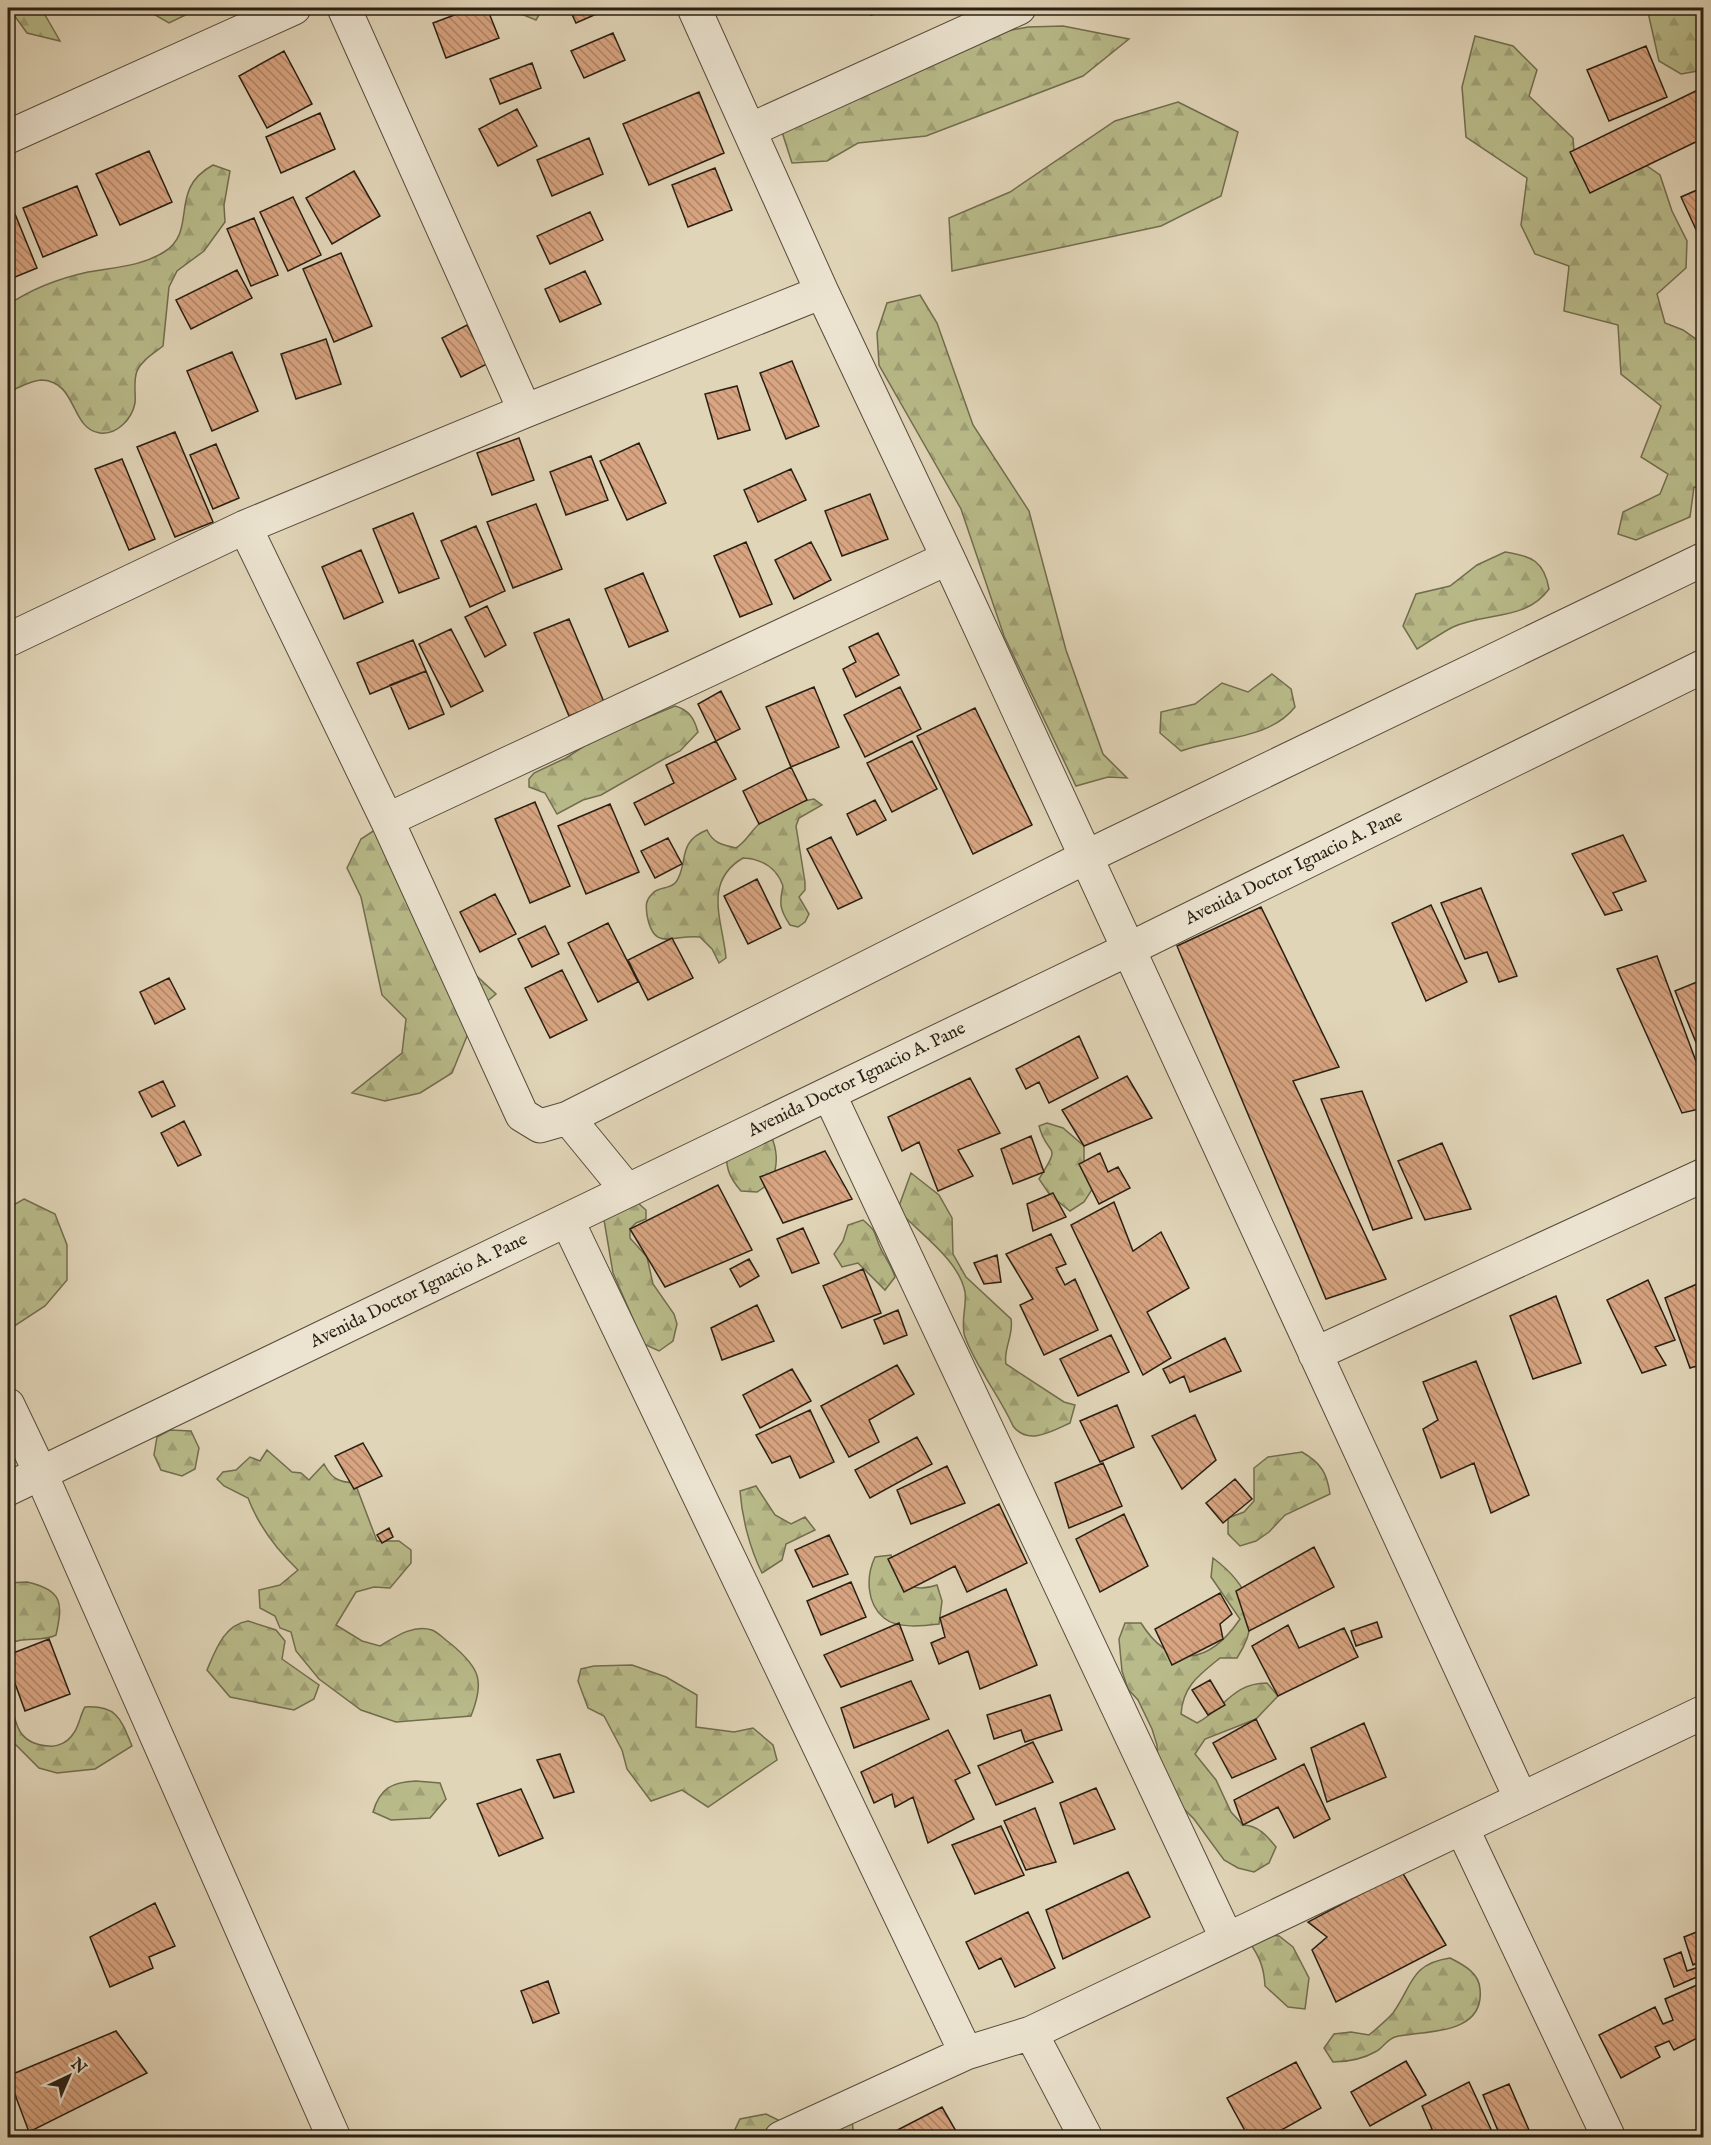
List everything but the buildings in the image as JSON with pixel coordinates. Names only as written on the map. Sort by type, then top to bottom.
[{"type":"street","points":[[8,137],[294,8]]},
{"type":"street","points":[[344,8],[525,411]]},
{"type":"street","points":[[694,8],[822,292],[948,558],[1521,1799]]},
{"type":"street","points":[[750,130],[1019,8]]},
{"type":"street","points":[[8,639],[245,527],[525,411],[822,292]]},
{"type":"street","points":[[245,527],[387,820],[522,1115],[540,1126],[568,1118],[1086,857],[1704,559]]},
{"type":"street","points":[[387,820],[948,558]]},
{"type":"street","name":"Avenida Doctor Ignacio A. Pane","points":[[8,1489],[1129,950],[1704,666]]},
{"type":"street","points":[[829,1094],[1227,1939]]},
{"type":"street","points":[[568,1118],[627,1190]]},
{"type":"street","points":[[1315,1354],[1704,1175]]},
{"type":"street","points":[[567,1220],[966,2053]]},
{"type":"street","points":[[8,1405],[40,1472],[334,2138]]},
{"type":"street","points":[[781,2138],[966,2053],[1031,2033],[1704,1712]]},
{"type":"street","points":[[1462,1828],[1609,2138]]},
{"type":"street","points":[[1031,2033],[1086,2138]]},
{"type":"green space","points":[[9,8],[41,8],[60,41],[27,33]]},
{"type":"green space","points":[[143,8],[200,8],[169,23]]},
{"type":"green space","points":[[518,8],[543,8],[536,20],[521,14]]},
{"type":"green space","points":[[1647,8],[1703,8],[1703,70],[1681,74],[1659,61]]},
{"type":"green space","points":[[1063,26],[1129,39],[1083,76],[926,136],[858,143],[827,161],[792,163],[782,132],[958,40],[1028,27]]},
{"type":"green space","points":[[1475,36],[1513,46],[1537,70],[1529,96],[1573,138],[1575,163],[1618,146],[1660,175],[1672,211],[1687,241],[1686,268],[1657,294],[1665,323],[1683,330],[1703,344],[1703,488],[1694,487],[1690,517],[1636,540],[1618,534],[1623,512],[1660,494],[1668,474],[1641,457],[1661,406],[1621,374],[1618,325],[1564,311],[1569,266],[1535,254],[1521,225],[1527,178],[1466,137],[1462,87]]},
{"type":"green space","points":[[1178,102],[1238,132],[1221,196],[1161,226],[952,271],[949,218],[1010,192],[1115,121]]},
{"type":"green space","points":[[213,165],[230,171],[224,205],[225,222],[204,251],[177,271],[169,287],[163,346],[139,367],[135,383],[135,403],[131,415],[123,425],[106,433],[90,430],[83,423],[62,389],[54,383],[38,380],[8,392],[8,305],[36,289],[57,281],[88,272],[136,264],[164,252],[174,243],[180,233],[191,186],[199,175]]},
{"type":"green space","points":[[920,295],[937,323],[973,425],[1029,511],[1066,650],[1103,754],[1127,778],[1108,777],[1076,786],[1004,636],[961,509],[879,365],[877,333],[887,303]]},
{"type":"green space","points":[[1505,552],[1529,558],[1540,566],[1549,589],[1540,599],[1517,611],[1453,627],[1417,649],[1403,626],[1416,594],[1450,586],[1477,565]]},
{"type":"green space","points":[[1272,674],[1291,689],[1295,707],[1271,726],[1257,732],[1181,751],[1160,733],[1161,712],[1195,704],[1222,683],[1248,692]]},
{"type":"green space","points":[[675,706],[690,715],[698,732],[680,751],[601,795],[583,800],[557,814],[545,793],[529,787],[529,779],[534,773],[566,758],[595,739]]},
{"type":"green space","points":[[814,799],[822,805],[799,818],[796,826],[805,882],[805,890],[799,897],[809,914],[805,922],[798,927],[790,925],[781,907],[783,886],[773,869],[756,860],[743,858],[730,868],[719,891],[719,917],[726,958],[719,963],[712,949],[700,937],[666,939],[654,934],[647,915],[647,901],[655,892],[676,882],[687,847],[697,835],[707,830],[718,843],[736,848],[771,815],[799,802]]},
{"type":"green space","points":[[390,820],[438,940],[496,994],[478,1009],[452,1073],[420,1093],[385,1101],[352,1093],[402,1053],[406,1019],[382,995],[361,897],[347,868],[361,839]]},
{"type":"green space","points":[[1047,1123],[1063,1128],[1084,1146],[1084,1162],[1093,1188],[1084,1202],[1070,1211],[1050,1195],[1039,1179],[1052,1154],[1039,1126]]},
{"type":"green space","points":[[770,1133],[776,1157],[772,1182],[757,1192],[741,1191],[728,1170],[727,1147]]},
{"type":"green space","points":[[911,1173],[939,1195],[952,1218],[953,1254],[966,1277],[1011,1319],[1006,1364],[1064,1402],[1075,1405],[1070,1423],[1048,1433],[1033,1436],[1019,1432],[1013,1426],[965,1337],[963,1326],[965,1292],[956,1270],[930,1240],[902,1214],[899,1206]]},
{"type":"green space","points":[[24,1199],[55,1214],[67,1245],[67,1280],[45,1306],[13,1327],[8,1325],[8,1208]]},
{"type":"green space","points":[[638,1203],[646,1210],[646,1219],[636,1223],[630,1229],[630,1238],[647,1257],[653,1284],[674,1314],[677,1324],[673,1341],[659,1351],[644,1344],[613,1273],[604,1220]]},
{"type":"green space","points":[[863,1220],[874,1232],[895,1277],[885,1290],[858,1263],[842,1267],[834,1254],[843,1241],[848,1225]]},
{"type":"green space","points":[[170,1430],[191,1431],[199,1448],[195,1469],[182,1476],[161,1470],[154,1455],[157,1437]]},
{"type":"green space","points":[[267,1450],[292,1472],[301,1473],[309,1480],[324,1464],[336,1479],[355,1483],[377,1541],[399,1541],[411,1550],[411,1563],[390,1588],[374,1587],[356,1592],[336,1625],[362,1641],[380,1646],[411,1630],[425,1629],[437,1632],[474,1668],[478,1693],[471,1716],[396,1722],[361,1710],[319,1679],[296,1651],[291,1632],[280,1628],[275,1616],[260,1608],[259,1590],[280,1585],[298,1570],[269,1537],[257,1519],[248,1498],[224,1486],[217,1479],[223,1472],[236,1470],[250,1457],[260,1461]]},
{"type":"green space","points":[[1302,1452],[1322,1469],[1330,1494],[1285,1515],[1269,1532],[1256,1541],[1240,1546],[1228,1534],[1228,1518],[1244,1512],[1254,1501],[1254,1468],[1268,1457]]},
{"type":"green space","points":[[756,1486],[775,1515],[791,1524],[805,1517],[815,1530],[786,1544],[782,1560],[762,1573],[747,1533],[740,1491]]},
{"type":"green space","points":[[891,1555],[897,1572],[906,1584],[919,1588],[937,1585],[942,1601],[939,1624],[910,1626],[896,1624],[878,1612],[869,1589],[870,1572],[875,1557]]},
{"type":"green space","points":[[1213,1558],[1236,1579],[1244,1591],[1251,1615],[1250,1629],[1237,1658],[1220,1658],[1193,1682],[1182,1704],[1181,1714],[1197,1723],[1237,1692],[1255,1684],[1267,1683],[1278,1696],[1256,1719],[1205,1739],[1195,1754],[1216,1780],[1231,1812],[1243,1825],[1262,1832],[1276,1847],[1269,1863],[1254,1872],[1238,1868],[1224,1860],[1194,1819],[1182,1807],[1158,1762],[1157,1745],[1152,1729],[1138,1700],[1128,1689],[1122,1671],[1119,1639],[1125,1623],[1141,1623],[1153,1639],[1165,1649],[1178,1655],[1191,1656],[1204,1653],[1228,1634],[1240,1619],[1211,1577]]},
{"type":"green space","points":[[27,1582],[48,1589],[58,1600],[56,1635],[44,1639],[19,1640],[8,1645],[8,1583]]},
{"type":"green space","points":[[248,1621],[276,1630],[285,1641],[282,1659],[319,1685],[314,1699],[294,1710],[230,1697],[207,1670],[227,1633],[240,1623]]},
{"type":"green space","points":[[632,1665],[666,1677],[697,1695],[696,1727],[734,1732],[753,1728],[773,1745],[777,1760],[708,1807],[682,1790],[651,1801],[627,1769],[622,1750],[604,1716],[588,1708],[578,1681],[581,1669],[594,1666]]},
{"type":"green space","points":[[8,1687],[17,1726],[28,1740],[37,1744],[56,1746],[68,1739],[75,1731],[85,1707],[96,1707],[111,1711],[121,1721],[132,1746],[95,1769],[57,1773],[39,1768],[8,1737]]},
{"type":"green space","points":[[416,1781],[440,1783],[446,1799],[430,1818],[391,1820],[373,1812],[379,1797],[388,1788],[400,1783]]},
{"type":"green space","points":[[1263,1934],[1279,1936],[1293,1947],[1309,1978],[1305,2009],[1288,2007],[1265,1986],[1261,1963],[1249,1942]]},
{"type":"green space","points":[[1450,1958],[1470,1970],[1477,1978],[1480,1989],[1479,2004],[1473,2015],[1463,2023],[1450,2028],[1395,2037],[1377,2051],[1361,2058],[1333,2062],[1324,2048],[1334,2034],[1351,2032],[1369,2035],[1393,2013],[1414,1977],[1420,1971],[1427,1965]]},
{"type":"green space","points":[[766,2114],[786,2124],[852,2120],[854,2137],[731,2138],[740,2119]]}]
